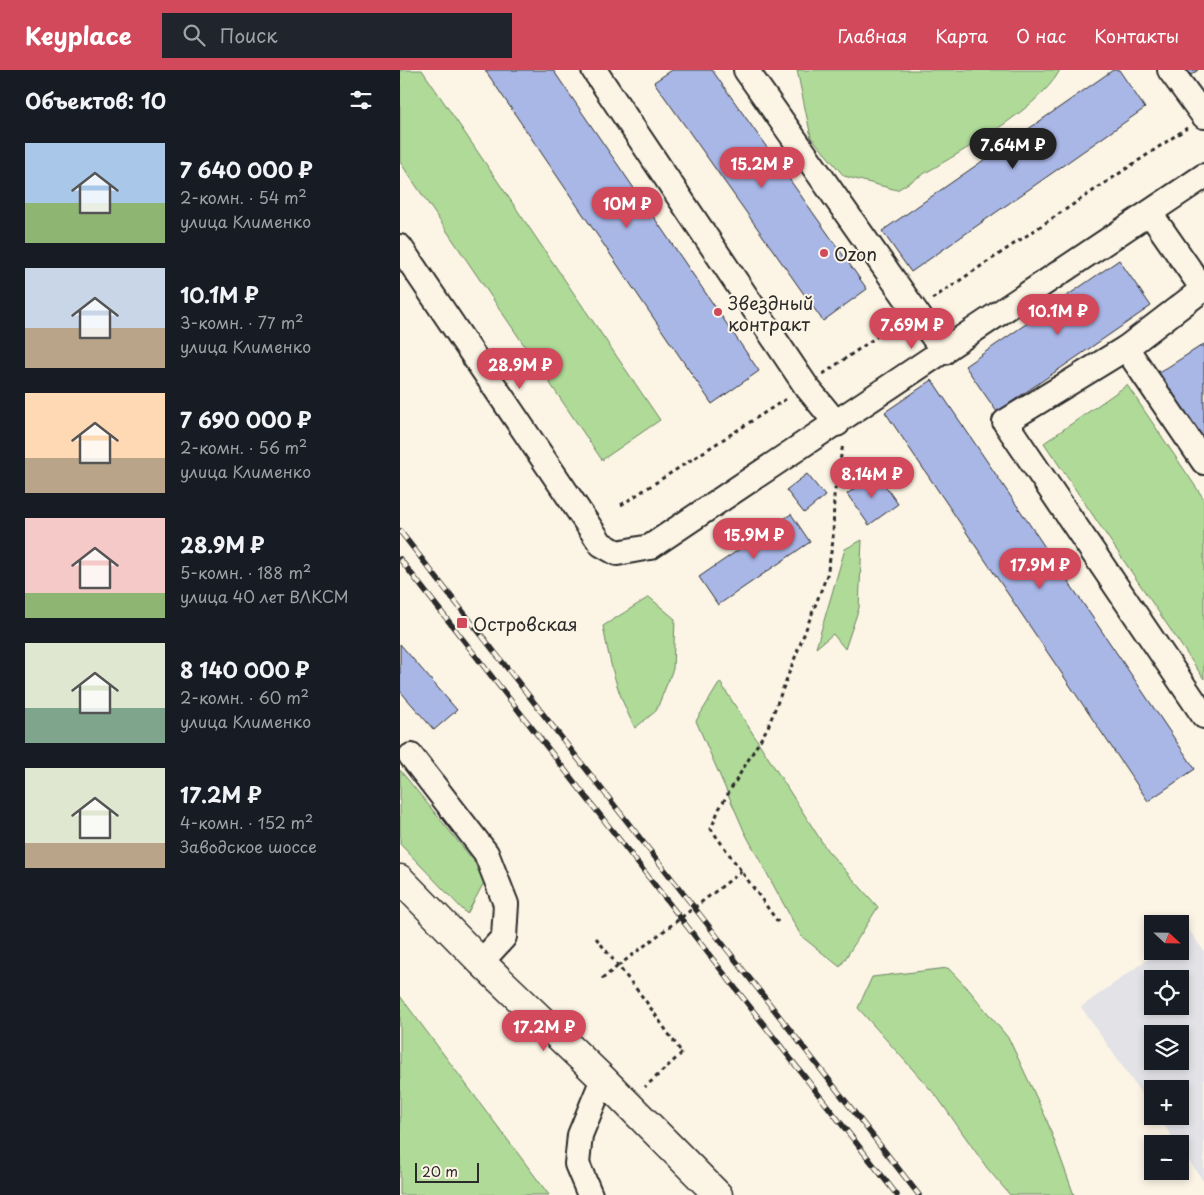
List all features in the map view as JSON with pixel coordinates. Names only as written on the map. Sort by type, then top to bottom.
[{"type":"main road","points":[[400,879],[481,962],[603,1079],[626,1105],[718,1195]]},
{"type":"street","points":[[594,70],[806,386],[840,433]]},
{"type":"street","points":[[746,70],[944,352]]},
{"type":"street","points":[[1170,70],[1204,116]]},
{"type":"street","points":[[400,248],[601,544],[617,554],[650,547],[840,433],[944,352],[1204,176]]},
{"type":"street","points":[[1150,213],[1203,288],[1126,348],[1005,422],[1204,716]]},
{"type":"street","points":[[1126,348],[1204,462]]},
{"type":"street","points":[[411,756],[486,853],[506,904],[504,937],[481,962]]},
{"type":"street","points":[[590,1195],[577,1164],[580,1135],[603,1079]]},
{"type":"path","points":[[778,922],[711,829],[719,809],[768,727],[827,575],[833,541],[834,496],[840,433]]},
{"type":"path","points":[[602,979],[742,871]]},
{"type":"path","points":[[596,938],[682,1052],[626,1105]]},
{"type":"shaded area","points":[[1189,930],[1204,951],[1204,1182],[1189,1161],[1189,1135],[1171,1135],[1164,1125],[1189,1125],[1189,1080],[1144,1080],[1144,1098],[1081,1007],[1146,960],[1189,960]]},
{"type":"green space","points":[[400,70],[422,70],[660,420],[602,460],[400,162]]},
{"type":"green space","points":[[797,70],[1060,70],[1048,87],[1010,120],[897,190],[844,176],[811,137]]},
{"type":"green space","points":[[1127,385],[1204,499],[1204,679],[1044,443]]},
{"type":"green space","points":[[862,540],[859,608],[845,649],[833,634],[816,648],[845,549]]},
{"type":"green space","points":[[649,597],[675,619],[673,669],[656,711],[635,728],[623,703],[615,678],[603,626]]},
{"type":"green space","points":[[720,682],[827,850],[878,907],[840,967],[801,936],[745,833],[696,721]]},
{"type":"green space","points":[[400,770],[487,877],[467,914],[400,844]]},
{"type":"green space","points":[[948,968],[969,990],[1009,1039],[1046,1118],[1074,1195],[1010,1195],[987,1168],[938,1098],[858,1008],[872,977]]},
{"type":"green space","points":[[400,996],[549,1195],[400,1195]]},
{"type":"building","points":[[485,70],[553,70],[759,371],[712,404]]},
{"type":"building","points":[[672,70],[712,70],[867,289],[823,321],[654,82]]},
{"type":"building","points":[[1113,70],[1119,70],[1145,108],[911,272],[882,231]]},
{"type":"building","points":[[1187,70],[1198,70],[1191,75]]},
{"type":"building","points":[[1119,260],[1151,306],[997,412],[965,366]]},
{"type":"building","points":[[1204,344],[1204,447],[1157,374]]},
{"type":"building","points":[[932,380],[1195,769],[1148,801],[885,412]]},
{"type":"building","points":[[876,473],[898,504],[869,525],[847,494]]},
{"type":"building","points":[[807,474],[825,496],[804,513],[786,490]]},
{"type":"building","points":[[791,514],[810,542],[718,605],[699,577]]},
{"type":"building","points":[[400,644],[457,710],[434,730],[400,691]]},
{"type":"railway","points":[[400,531],[919,1195]]},
{"type":"railway","points":[[400,559],[897,1195]]},
{"type":"place","name":"Ozon","points":[[824,253]]},
{"type":"place","name":"Звездный контракт","points":[[718,312]]},
{"type":"place","name":"Островская","points":[[462,623]]}]
